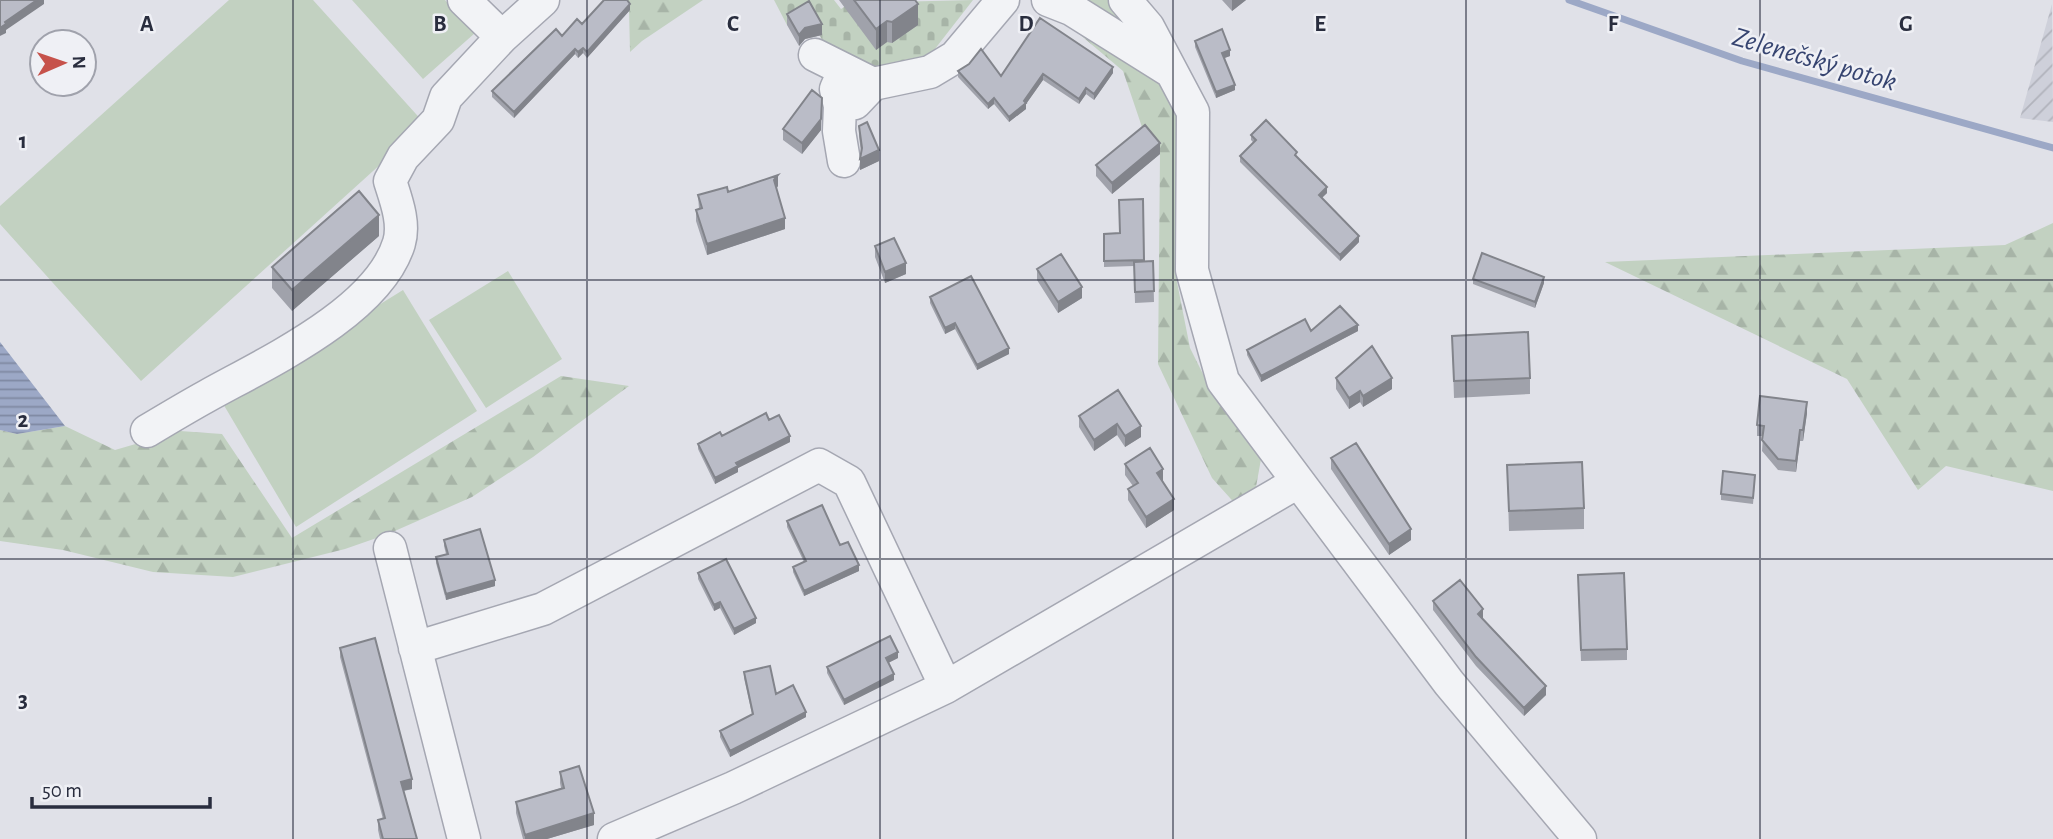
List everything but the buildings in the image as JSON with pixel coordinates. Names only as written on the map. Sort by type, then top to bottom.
[{"type":"street","points":[[464,0],[502,37]]},
{"type":"street","points":[[147,431],[282,357],[361,300],[390,265],[400,241],[400,214],[390,181],[403,157],[438,120],[446,97],[502,37],[543,0]]},
{"type":"street","points":[[841,106],[855,103],[873,84],[930,72],[955,57],[1003,0]]},
{"type":"street","points":[[1048,0],[1071,9],[1171,72]]},
{"type":"street","points":[[1125,0],[1148,27],[1193,112],[1192,270],[1223,381],[1449,683],[1580,839]]},
{"type":"street","points":[[815,55],[873,84]]},
{"type":"street","points":[[844,71],[836,89],[841,106],[839,131],[844,161]]},
{"type":"street","points":[[415,648],[543,609],[819,465],[849,482],[946,687]]},
{"type":"street","points":[[614,839],[733,788],[946,687],[1298,482]]},
{"type":"street","points":[[390,548],[464,839]]},
{"type":"shaded area","points":[[2052,4],[2053,122],[2020,118]]},
{"type":"green space","points":[[229,0],[313,0],[425,124],[141,381],[0,224],[0,206]]},
{"type":"green space","points":[[352,0],[445,0],[475,33],[423,79]]},
{"type":"green space","points":[[624,0],[703,0],[630,52],[629,8]]},
{"type":"green space","points":[[774,0],[834,0],[841,9],[850,3],[973,0],[924,63],[872,69],[827,49],[821,34],[787,25]]},
{"type":"green space","points":[[1039,0],[1113,0],[1143,37],[1176,112],[1181,159],[1175,272],[1190,348],[1208,384],[1263,448],[1256,487],[1239,508],[1212,478],[1158,364],[1160,154],[1145,136],[1123,71]]},
{"type":"green space","points":[[2053,223],[2053,491],[1946,466],[1918,490],[1847,379],[1605,262],[2005,245]]},
{"type":"green space","points":[[508,271],[562,359],[486,408],[429,320]]},
{"type":"green space","points":[[403,290],[477,411],[296,527],[222,402]]},
{"type":"green space","points":[[561,376],[629,386],[533,457],[472,497],[388,534],[345,549],[233,577],[153,572],[63,550],[0,541],[0,430],[17,434],[65,426],[115,450],[180,431],[222,434],[292,538]]},
{"type":"water","points":[[0,342],[65,426],[17,434],[0,430]]},
{"type":"waterway","name":"Zelenečský potok","points":[[1569,0],[1742,61],[2053,148]]}]
